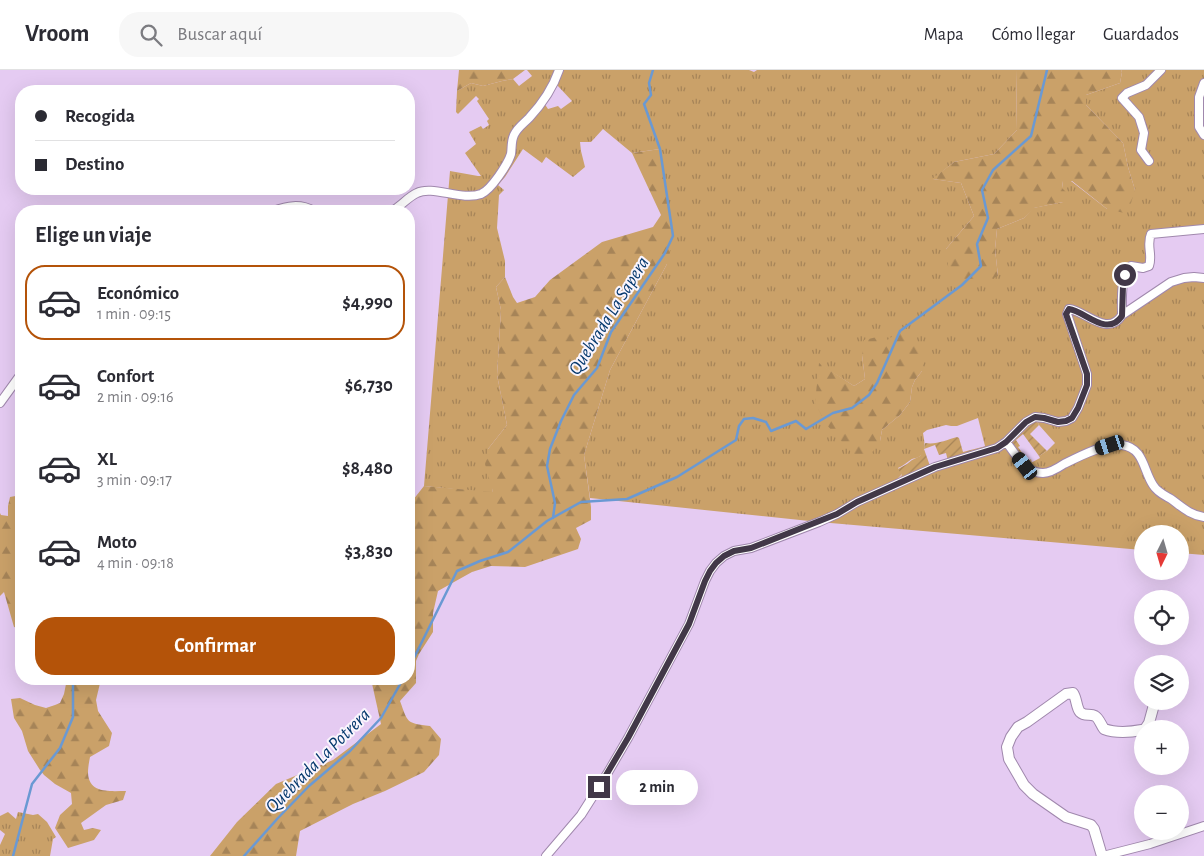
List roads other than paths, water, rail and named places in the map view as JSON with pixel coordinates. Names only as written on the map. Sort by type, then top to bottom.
[{"type":"street","points":[[415,194],[428,191],[471,196],[482,194],[489,189],[499,177],[511,156],[513,136],[549,93],[559,70]]},
{"type":"street","points":[[1150,161],[1141,150],[1144,133],[1139,117],[1122,98],[1126,93],[1146,85],[1161,70]]},
{"type":"street","points":[[1204,82],[1199,97],[1199,127],[1204,135]]},
{"type":"street","points":[[400,205],[414,195]]},
{"type":"street","points":[[1122,316],[1123,286],[1127,269],[1131,266],[1143,268],[1149,266],[1151,262],[1148,243],[1151,234],[1204,229]]},
{"type":"street","points":[[546,856],[581,815],[611,767],[689,624],[705,581],[716,563],[734,551],[751,548],[819,522],[866,498],[935,467],[997,448],[1006,442],[1026,422],[1035,417],[1058,422],[1072,418],[1087,385],[1087,374],[1066,314],[1069,309],[1090,320],[1103,324],[1113,323],[1171,282],[1184,278],[1204,278]]},
{"type":"street","points":[[0,403],[15,382]]},
{"type":"street","points":[[1006,442],[1025,466],[1034,471],[1044,473],[1094,451],[1110,445],[1121,444],[1140,456],[1152,485],[1159,492],[1193,515],[1204,517]]},
{"type":"street","points":[[1134,731],[1110,731],[1104,729],[1096,716],[1087,716],[1081,712],[1078,708],[1076,696],[1070,692],[1018,727],[1011,736],[1008,747],[1009,759],[1024,785],[1040,799],[1066,817],[1091,825],[1102,856],[1150,844],[1204,826]]},
{"type":"waterway","name":"Quebrada La Sapera","points":[[553,518],[555,503],[547,466],[550,449],[561,421],[574,395],[597,368],[611,332],[665,253],[673,236],[660,149],[644,104],[651,95],[649,83],[653,70]]},
{"type":"waterway","name":"Quebrada La Potrera","points":[[415,656],[457,571],[508,552],[547,521],[581,502],[627,499],[677,477],[736,440],[739,426],[744,419],[753,418],[766,422],[771,431],[796,421],[806,429],[833,413],[852,408],[869,395],[877,383],[900,331],[962,285],[981,266],[977,244],[988,218],[982,190],[993,170],[1031,136],[1047,70]]},
{"type":"waterway","points":[[13,856],[32,784],[60,748],[73,717],[73,685]]},
{"type":"waterway","name":"Quebrada La Potrera","points":[[244,856],[309,786],[350,751],[381,718],[400,685]]}]
